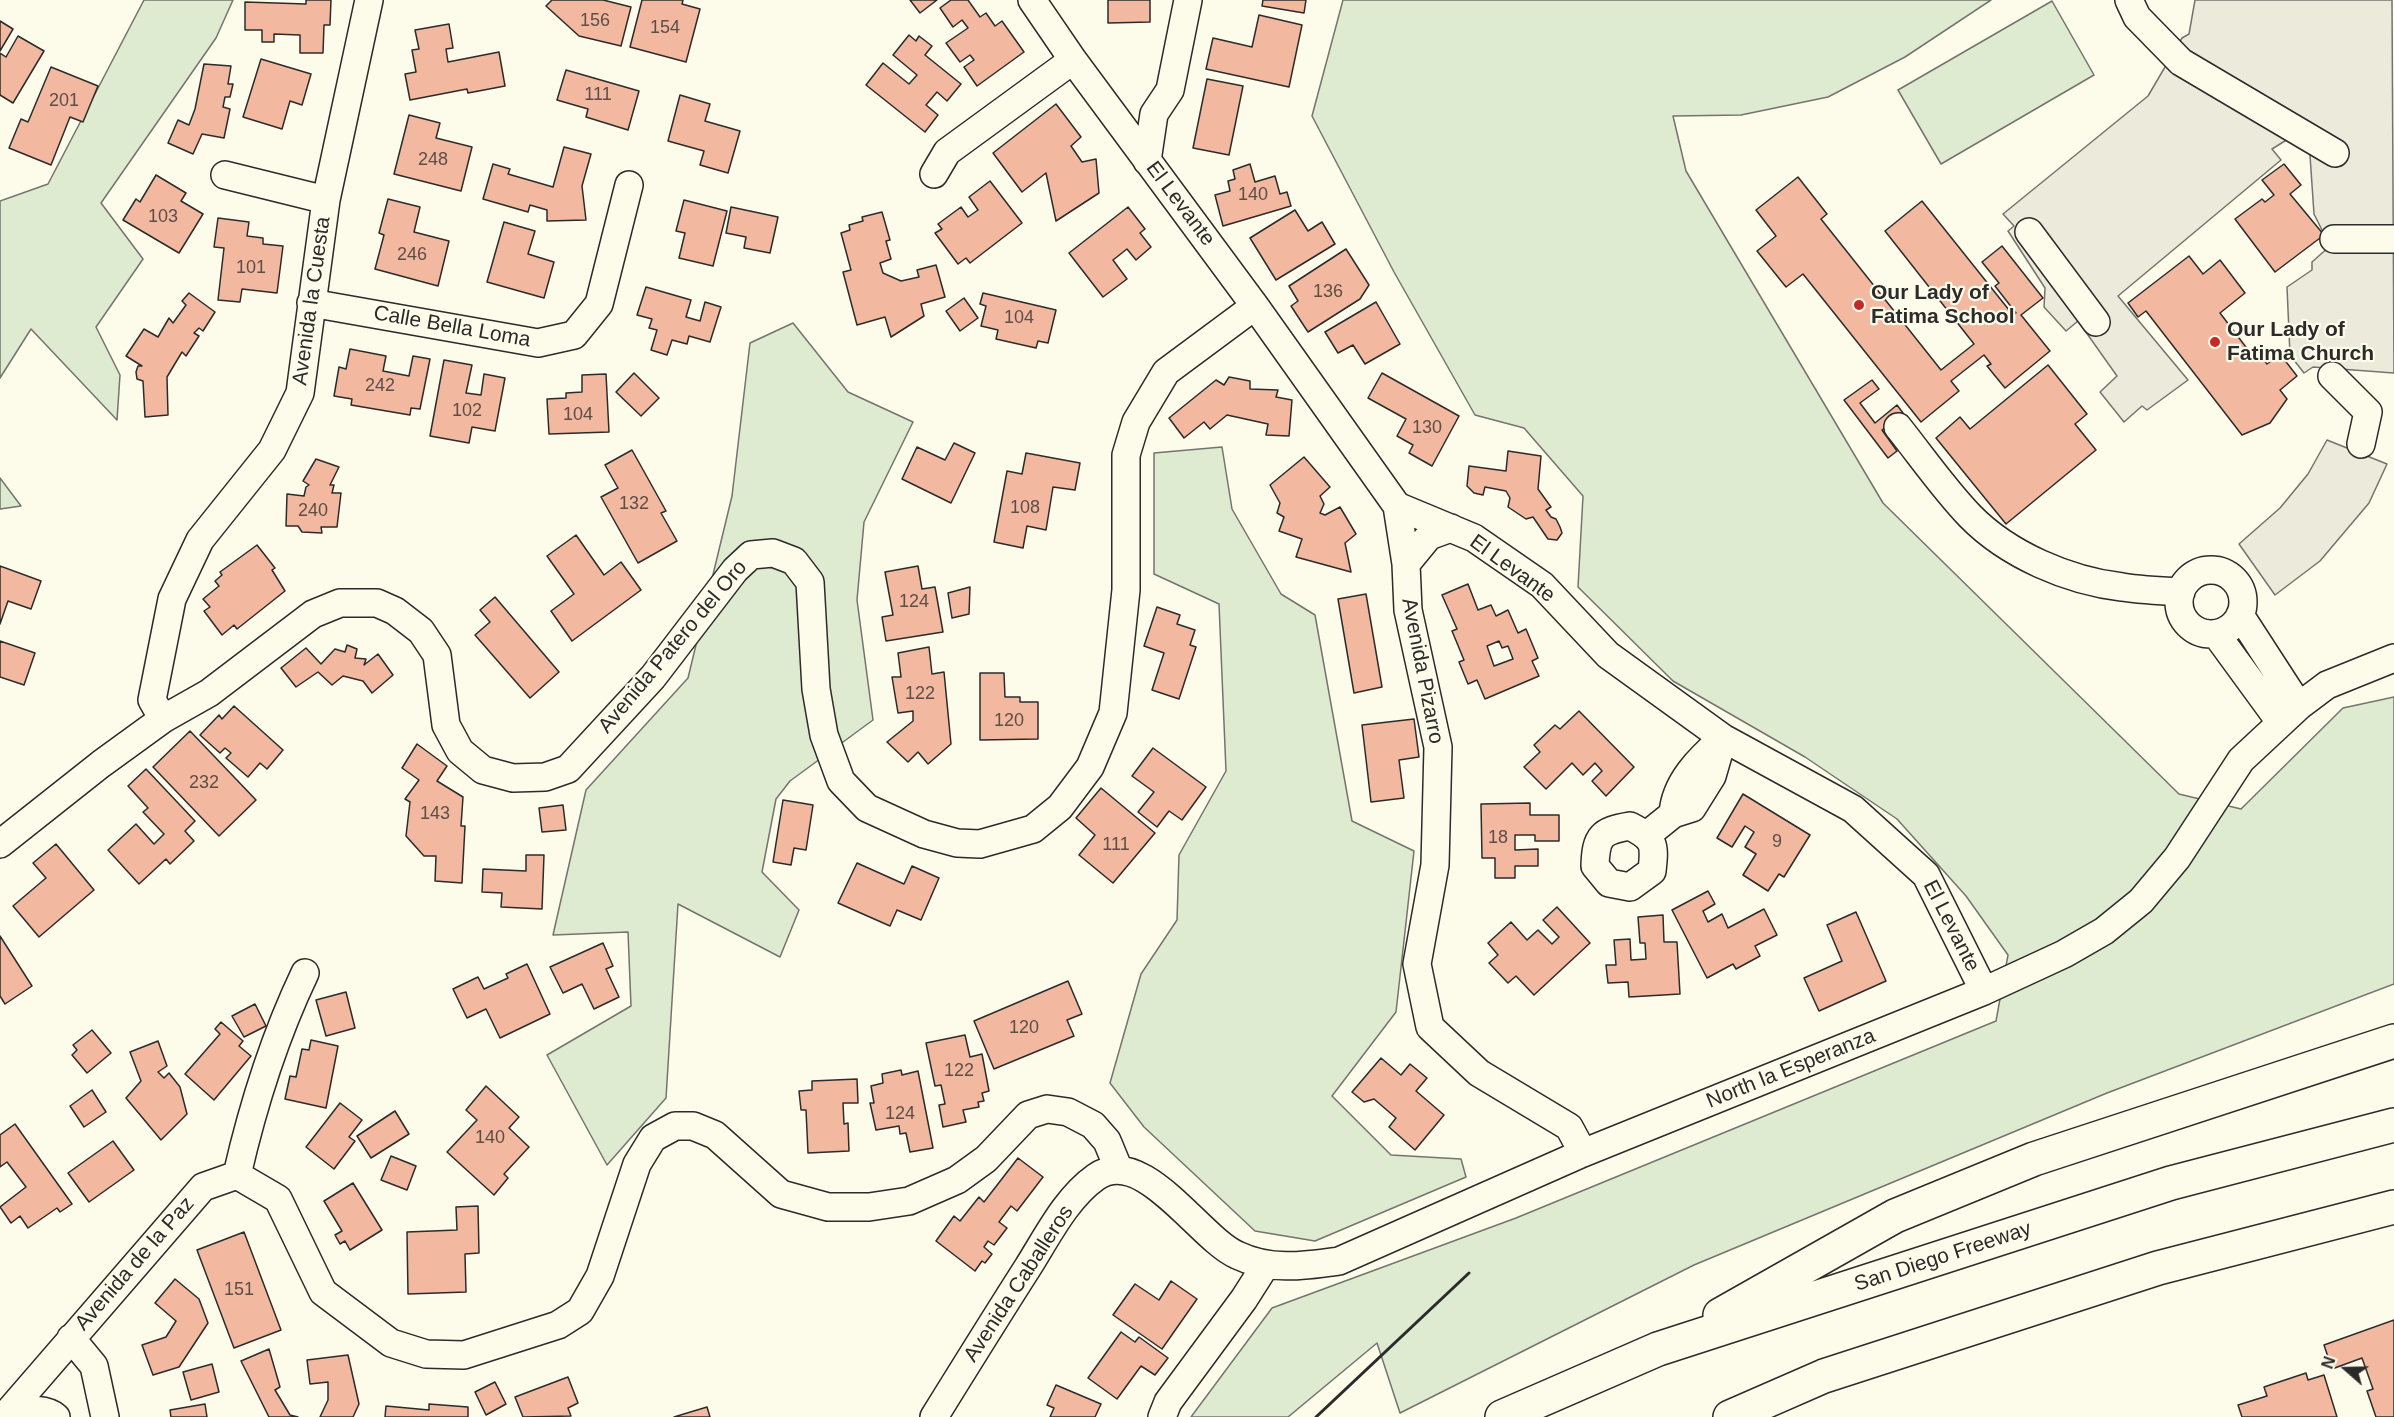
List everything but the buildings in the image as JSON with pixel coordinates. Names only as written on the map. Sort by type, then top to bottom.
[{"type":"highway","points":[[1658,1350],[1894,1216],[2034,1159],[2394,1041]]},
{"type":"highway","name":"San Diego Freeway","points":[[1502,1417],[1658,1350],[2171,1183],[2394,1125]]},
{"type":"highway","points":[[1730,1417],[1824,1376],[2158,1268],[2394,1207]]},
{"type":"street","name":"Avenida la Cuesta","points":[[163,719],[152,700],[172,599],[200,540],[272,450],[300,393],[326,200],[369,0]]},
{"type":"street","name":"El Levante","points":[[1032,0],[1073,60],[1255,306],[1396,506],[1474,538],[1542,585],[1608,655],[1723,738],[1854,809],[1926,875],[1984,991]]},
{"type":"street","points":[[1147,161],[1154,114],[1170,90],[1188,0]]},
{"type":"street","points":[[2129,0],[2137,17],[2181,62],[2334,153]]},
{"type":"street","points":[[934,174],[947,152],[1073,60]]},
{"type":"street","points":[[225,175],[326,200]]},
{"type":"street","name":"Calle Bella Loma","points":[[311,303],[538,343],[574,335],[599,304],[629,185]]},
{"type":"street","points":[[2029,232],[2096,322]]},
{"type":"street","points":[[2334,239],[2394,238]]},
{"type":"street","name":"Avenida Patero del Oro","points":[[163,719],[209,693],[313,614],[340,603],[377,603],[395,611],[421,631],[437,656],[446,724],[460,751],[483,770],[513,778],[545,777],[568,769],[614,719],[652,677],[735,570],[751,555],[773,553],[794,561],[810,582],[816,689],[824,735],[842,781],[867,808],[924,834],[957,843],[980,843],[1033,829],[1059,807],[1090,767],[1113,713],[1125,590],[1126,455],[1136,422],[1166,372],[1255,306]]},
{"type":"street","points":[[2332,376],[2368,412],[2361,444]]},
{"type":"street","points":[[1898,428],[1971,517],[2002,542],[2036,562],[2077,577],[2120,587],[2181,592]]},
{"type":"street","name":"Avenida Pizarro","points":[[1396,506],[1406,564],[1408,610],[1438,747],[1435,865],[1417,964],[1430,1027],[1479,1073],[1569,1127],[1583,1153]]},
{"type":"street","points":[[1406,564],[1429,536],[1451,528]]},
{"type":"street","points":[[2240,615],[2226,630],[2216,634],[2195,630],[2181,614],[2181,592],[2186,583],[2202,572],[2212,570],[2222,572],[2237,584],[2242,594],[2240,615],[2290,715]]},
{"type":"street","points":[[2216,634],[2290,715]]},
{"type":"street","name":"North la Esperanza","points":[[1264,1266],[1300,1267],[1339,1261],[1583,1153],[1984,991],[2064,954],[2104,931],[2141,902],[2176,858],[2241,760],[2290,715],[2327,685],[2394,658]]},
{"type":"street","points":[[0,844],[101,764],[163,719]]},
{"type":"street","points":[[1647,835],[1673,814],[1692,808],[1712,776],[1723,738]]},
{"type":"street","points":[[305,973],[289,1007],[250,1116],[237,1175],[278,1199],[323,1292],[391,1343],[426,1354],[464,1355],[558,1325],[580,1311],[600,1276],[637,1164],[653,1138],[675,1126],[693,1126],[715,1135],[782,1194],[828,1207],[869,1207],[909,1201],[957,1180],[986,1159],[1028,1115],[1047,1109],[1068,1112],[1093,1125],[1107,1141],[1119,1170],[1136,1174],[1166,1194],[1218,1245],[1264,1266],[1244,1299],[1168,1402],[1162,1417]]},
{"type":"street","name":"Avenida Caballeros","points":[[934,1417],[1077,1193],[1098,1175],[1119,1170]]},
{"type":"street","name":"Avenida de la Paz","points":[[6,1414],[203,1187],[237,1175]]},
{"type":"street","points":[[71,1338],[94,1366],[105,1417]]},
{"type":"street","points":[[6,1414],[34,1410],[52,1413],[56,1417]]},
{"type":"green space","points":[[144,0],[233,0],[216,38],[101,203],[143,259],[96,327],[120,375],[117,420],[31,329],[0,378],[0,201],[48,184]]},
{"type":"green space","points":[[1343,0],[1991,0],[1905,57],[1828,97],[1741,115],[1673,116],[1686,171],[1883,503],[2179,794],[2241,809],[2343,708],[2394,697],[2394,984],[2107,1093],[1694,1265],[1400,1413],[1377,1343],[1288,1417],[1191,1417],[1272,1308],[1516,1218],[1996,1021],[2008,955],[1966,896],[1897,819],[1805,757],[1673,681],[1578,587],[1583,496],[1524,428],[1475,415],[1394,272],[1312,116]]},
{"type":"green space","points":[[2052,1],[2094,75],[1941,164],[1898,90]]},
{"type":"green space","points":[[793,323],[848,392],[913,422],[864,522],[857,600],[873,720],[790,781],[776,799],[762,872],[799,910],[780,957],[678,904],[666,1098],[607,1165],[547,1055],[631,1006],[628,932],[553,935],[586,790],[688,678],[732,496],[750,343]]},
{"type":"green space","points":[[1222,447],[1232,509],[1281,594],[1315,615],[1352,821],[1414,851],[1396,1012],[1332,1096],[1391,1155],[1461,1159],[1466,1177],[1315,1241],[1255,1231],[1144,1127],[1110,1083],[1141,974],[1177,920],[1179,855],[1226,771],[1219,604],[1154,574],[1154,453]]},
{"type":"green space","points":[[0,478],[21,506],[0,509]]},
{"type":"shaded area","points":[[2195,0],[2392,0],[2394,373],[2313,367],[2304,373],[2290,355],[2287,287],[2312,270],[2312,262],[2330,246],[2314,214],[2309,141],[2296,134],[2272,149],[2281,160],[2118,296],[2188,380],[2147,410],[2142,406],[2124,422],[2100,392],[2117,376],[2078,321],[2066,331],[2044,307],[2045,288],[2008,231],[2014,226],[2003,214],[2148,96],[2182,38],[2189,34]]},
{"type":"shaded area","points":[[2327,440],[2387,464],[2369,503],[2320,561],[2275,595],[2239,544],[2280,508],[2308,474]]},
{"type":"wall","points":[[1316,1417],[1469,1273]]},
{"type":"place","name":"Our Lady of Fatima School","points":[[1859,305]]},
{"type":"place","name":"Our Lady of Fatima Church","points":[[2215,342]]}]
